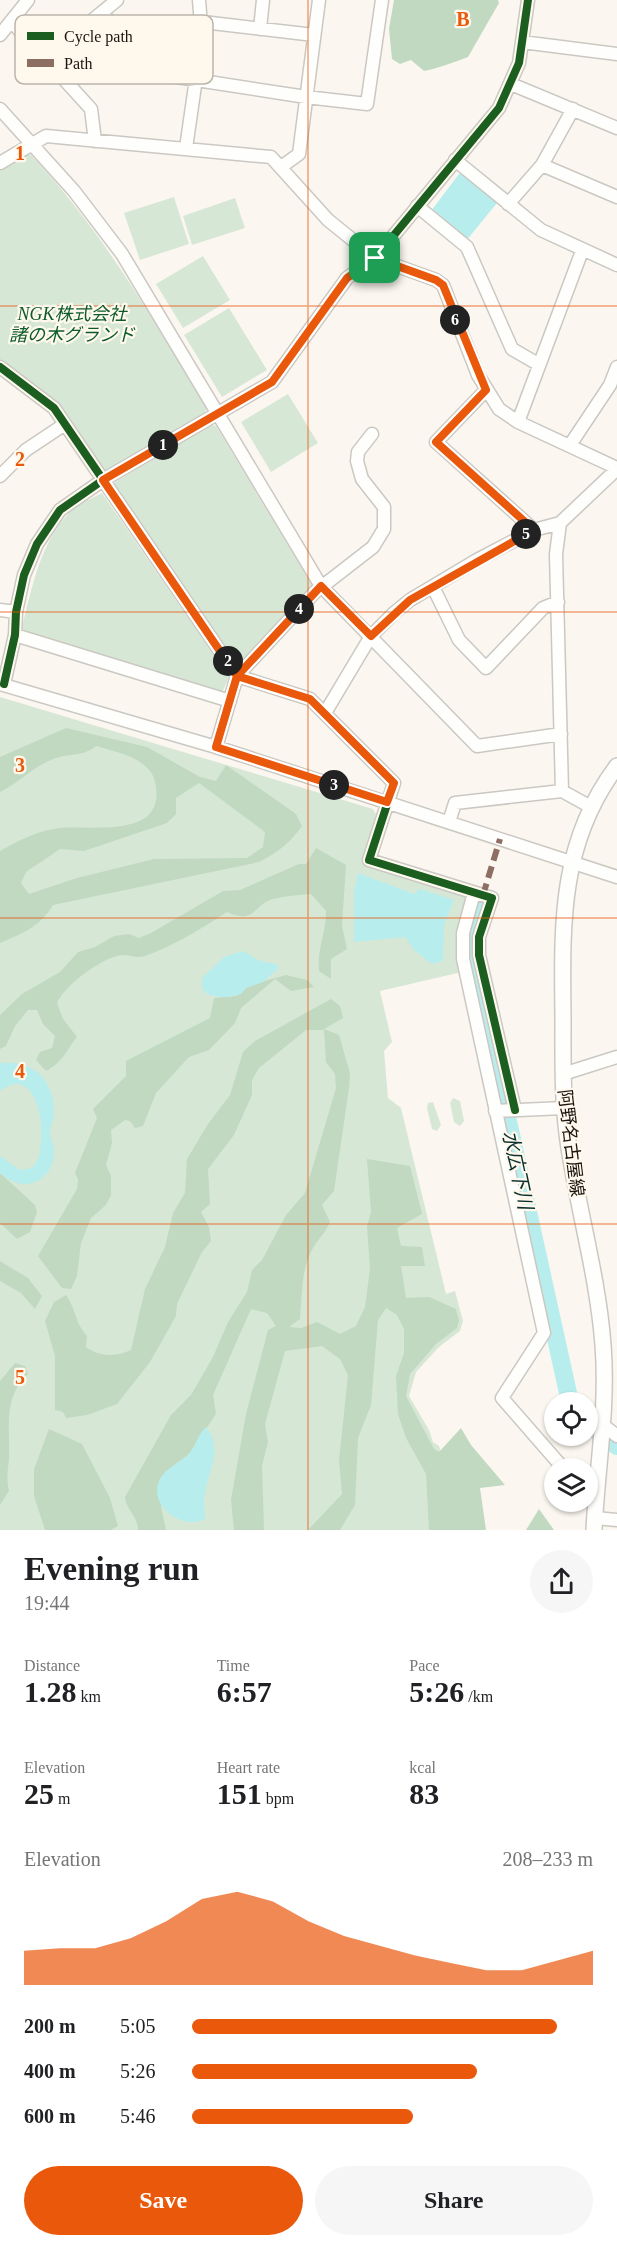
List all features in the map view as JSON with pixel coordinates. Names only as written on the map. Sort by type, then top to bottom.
[{"type":"main road","name":"阿野名古屋線","points":[[598,1458],[605,1385],[603,1343],[564,1108],[561,943],[563,909],[571,862],[591,807],[617,765]]},
{"type":"street","points":[[16,15],[28,0]]},
{"type":"street","points":[[100,15],[117,0]]},
{"type":"street","points":[[199,0],[202,15]]},
{"type":"street","points":[[260,29],[263,0]]},
{"type":"street","points":[[281,167],[298,154],[320,0]]},
{"type":"street","points":[[213,83],[306,98],[367,104],[382,0]]},
{"type":"street","points":[[528,0],[519,63],[512,84],[499,108],[375,258],[347,278],[272,382],[103,480],[60,510],[37,544],[24,575],[16,612],[15,635],[2,684],[216,747],[617,877]]},
{"type":"street","points":[[0,35],[15,16]]},
{"type":"street","points":[[11,21],[15,25]]},
{"type":"street","points":[[213,23],[314,35]]},
{"type":"street","points":[[522,42],[617,54]]},
{"type":"street","points":[[68,84],[91,109],[95,141]]},
{"type":"street","points":[[186,148],[195,84]]},
{"type":"street","points":[[512,84],[617,128]]},
{"type":"street","points":[[0,109],[74,190],[122,254],[321,586],[477,746],[561,734]]},
{"type":"street","points":[[508,204],[542,165],[573,109]]},
{"type":"street","points":[[0,163],[31,142],[46,136],[271,157],[328,220],[375,258],[436,280],[443,285],[486,390],[499,409],[518,422],[570,444],[617,469],[560,523],[534,530],[410,600],[371,636],[325,713]]},
{"type":"street","points":[[455,160],[541,230],[617,266]]},
{"type":"street","points":[[542,165],[617,197]]},
{"type":"street","points":[[417,206],[467,247],[512,349],[538,364]]},
{"type":"street","points":[[518,422],[582,251]]},
{"type":"street","points":[[0,367],[54,408],[237,676],[310,699],[394,783],[369,860],[492,898],[479,937],[479,955],[514,1110]]},
{"type":"street","points":[[570,444],[613,387],[617,367]]},
{"type":"street","points":[[486,390],[436,442],[534,530]]},
{"type":"street","points":[[0,476],[26,450],[65,424]]},
{"type":"street","points":[[216,747],[237,676],[321,586],[373,546],[384,528],[384,507],[362,479],[357,460],[358,452],[372,434]]},
{"type":"street","points":[[560,523],[556,554],[562,791]]},
{"type":"street","points":[[433,587],[459,640],[486,668],[543,608],[558,602]]},
{"type":"street","points":[[0,610],[16,612]]},
{"type":"street","points":[[15,635],[230,701]]},
{"type":"street","points":[[449,822],[455,803],[562,791],[591,807]]},
{"type":"street","points":[[474,893],[463,933],[462,948],[544,1333],[502,1398],[554,1458]]},
{"type":"street","points":[[563,1074],[617,1057]]},
{"type":"street","points":[[497,1111],[564,1108]]},
{"type":"street","points":[[602,1431],[617,1436]]},
{"type":"street","points":[[595,1524],[617,1520]]},
{"type":"green space","points":[[394,0],[498,0],[499,3],[468,57],[424,71],[411,60],[400,64],[392,59],[389,29]]},
{"type":"green space","name":"NGK株式会社 諸の木グランド","points":[[21,155],[31,155],[57,184],[104,245],[147,310],[207,409],[204,414],[107,472],[102,470],[57,406],[0,361],[0,167]]},
{"type":"green space","points":[[174,197],[189,244],[140,260],[124,213]]},
{"type":"green space","points":[[235,198],[245,228],[192,245],[183,216]]},
{"type":"green space","points":[[203,256],[230,300],[183,328],[156,284]]},
{"type":"green space","points":[[229,308],[267,370],[222,397],[184,335]]},
{"type":"green space","points":[[288,394],[318,443],[271,472],[241,422]]},
{"type":"green space","points":[[211,425],[216,426],[312,585],[311,590],[243,665],[237,665],[114,486],[115,482]]},
{"type":"green space","points":[[102,493],[229,677],[222,693],[21,631],[39,566],[52,535],[73,509]]},
{"type":"green space","points":[[0,697],[373,809],[376,814],[362,862],[464,895],[467,899],[462,972],[380,991],[392,1042],[384,1051],[388,1098],[401,1108],[446,1294],[455,1291],[463,1321],[460,1331],[439,1347],[416,1372],[409,1396],[429,1430],[433,1442],[439,1446],[444,1463],[449,1530],[0,1530]]},
{"type":"green space","points":[[66,728],[147,747],[200,777],[216,781],[226,765],[296,814],[302,826],[283,847],[259,862],[53,905],[37,924],[0,943],[0,851],[52,829],[125,826],[139,821],[150,813],[156,801],[155,782],[146,767],[131,757],[96,746],[86,752],[61,756],[48,761],[0,792],[0,757]],"holes":[[[199,783],[265,832],[263,847],[247,858],[154,859],[77,878],[29,894],[21,883],[26,872],[60,849],[84,851],[167,823],[176,814],[176,798]]]},
{"type":"green space","points":[[316,848],[346,865],[342,926],[347,949],[331,959],[331,979],[319,971],[319,955],[326,911],[311,894],[273,899],[249,915],[243,916],[227,912],[188,936],[145,956],[115,957],[85,973],[67,988],[57,1003],[63,1019],[77,1037],[61,1060],[46,1071],[36,1060],[40,1052],[52,1048],[55,1036],[43,1024],[37,1010],[28,1010],[15,1026],[6,1046],[0,1049],[0,1015],[22,994],[60,972],[78,952],[95,947],[114,936],[129,934],[139,938],[151,933],[223,891],[240,890],[299,864],[306,864]]},
{"type":"green space","points":[[286,975],[307,980],[314,987],[291,991],[275,979],[241,1008],[235,1023],[209,1050],[189,1057],[156,1093],[143,1126],[135,1128],[130,1121],[125,1120],[111,1130],[112,1143],[106,1165],[111,1176],[111,1195],[106,1205],[91,1218],[81,1243],[77,1276],[71,1289],[62,1288],[38,1256],[77,1189],[78,1179],[75,1173],[97,1118],[93,1109],[126,1076],[126,1061],[210,1018],[214,998],[236,996],[250,985]]},
{"type":"green space","points":[[331,999],[340,1006],[343,1018],[324,1029],[339,1035],[350,1073],[349,1088],[334,1191],[322,1205],[330,1222],[307,1262],[302,1286],[300,1319],[289,1327],[301,1328],[317,1322],[340,1334],[356,1326],[365,1307],[370,1269],[367,1226],[371,1212],[367,1159],[410,1166],[422,1214],[397,1228],[401,1246],[422,1247],[425,1266],[401,1266],[406,1298],[429,1297],[456,1309],[459,1321],[457,1328],[436,1344],[410,1374],[406,1396],[434,1449],[439,1452],[461,1428],[471,1445],[505,1485],[480,1488],[486,1530],[429,1530],[426,1474],[406,1438],[398,1414],[396,1376],[404,1353],[404,1329],[397,1315],[386,1308],[378,1320],[371,1405],[358,1438],[355,1505],[340,1530],[308,1530],[342,1494],[339,1460],[348,1375],[340,1359],[322,1346],[285,1351],[265,1424],[268,1442],[262,1466],[264,1530],[234,1530],[231,1500],[246,1414],[268,1330],[276,1326],[267,1313],[251,1309],[213,1395],[216,1414],[189,1454],[165,1472],[161,1506],[166,1530],[138,1530],[125,1497],[171,1415],[191,1395],[213,1357],[228,1322],[247,1292],[252,1270],[262,1260],[286,1215],[305,1193],[336,1088],[335,1074],[326,1062],[324,1030],[306,1030],[259,1068],[252,1080],[252,1095],[234,1135],[208,1169],[210,1204],[201,1212],[209,1227],[211,1241],[202,1252],[177,1304],[176,1316],[150,1362],[117,1404],[87,1415],[66,1418],[63,1412],[55,1410],[55,1356],[45,1321],[54,1302],[66,1295],[87,1336],[86,1347],[97,1353],[108,1355],[131,1350],[145,1289],[165,1247],[173,1213],[185,1193],[187,1159],[208,1124],[230,1095],[243,1052],[255,1041]]},
{"type":"green space","points":[[453,1098],[460,1101],[464,1121],[460,1126],[454,1122],[450,1103]]},
{"type":"green space","points":[[433,1102],[441,1125],[437,1131],[432,1129],[427,1108],[428,1103]]},
{"type":"green space","points":[[0,1173],[35,1205],[37,1212],[30,1232],[17,1239],[0,1223]]},
{"type":"green space","points":[[0,1261],[28,1278],[42,1296],[35,1309],[21,1293],[0,1281]]},
{"type":"green space","points":[[15,1363],[25,1366],[28,1374],[20,1383],[11,1402],[9,1491],[0,1505],[0,1381]]},
{"type":"green space","points":[[49,1429],[82,1444],[110,1498],[118,1526],[111,1530],[45,1530],[34,1496],[34,1469]]},
{"type":"green space","points":[[539,1509],[554,1530],[526,1530]]},
{"type":"water","points":[[459,174],[462,174],[497,203],[466,241],[431,211]]},
{"type":"water","points":[[358,873],[414,894],[420,889],[454,900],[444,925],[443,961],[432,964],[415,951],[405,937],[354,942],[354,892]]},
{"type":"water","points":[[243,951],[260,961],[276,964],[279,968],[263,982],[246,988],[241,994],[221,997],[208,994],[202,985],[203,977],[224,957]]},
{"type":"water","points":[[0,1063],[23,1065],[32,1069],[40,1075],[51,1091],[54,1114],[50,1132],[54,1155],[47,1173],[33,1183],[17,1183],[0,1173],[0,1156],[20,1170],[32,1168],[38,1158],[41,1127],[34,1096],[25,1087],[14,1084],[0,1091]]},
{"type":"water","points":[[206,1427],[214,1444],[214,1453],[205,1490],[205,1519],[188,1522],[171,1515],[165,1509],[157,1493],[158,1484],[167,1471],[191,1452]]},
{"type":"waterway","name":"水広下川","points":[[480,903],[470,937],[472,958],[568,1392]]},
{"type":"waterway","name":"水広下川","points":[[598,1432],[617,1446]]},
{"type":"marked path","points":[[483,895],[500,839]]},
{"type":"cycle path","points":[[4,684],[15,635],[16,612],[24,575],[37,544],[60,510],[103,480],[272,382],[347,278],[375,258],[499,108],[519,63],[528,0]]},
{"type":"cycle path","points":[[0,367],[54,408],[237,676],[310,699],[394,783],[369,860],[492,898],[479,937],[479,955],[515,1110]]},
{"type":"route","points":[[375,258],[347,278],[309,327],[272,382],[103,480],[237,676],[310,699],[394,783],[387,802],[216,747],[237,676],[321,586],[371,636],[410,600],[477,560],[534,530],[436,442],[486,390],[453,315],[443,285],[436,280],[375,258]]}]
